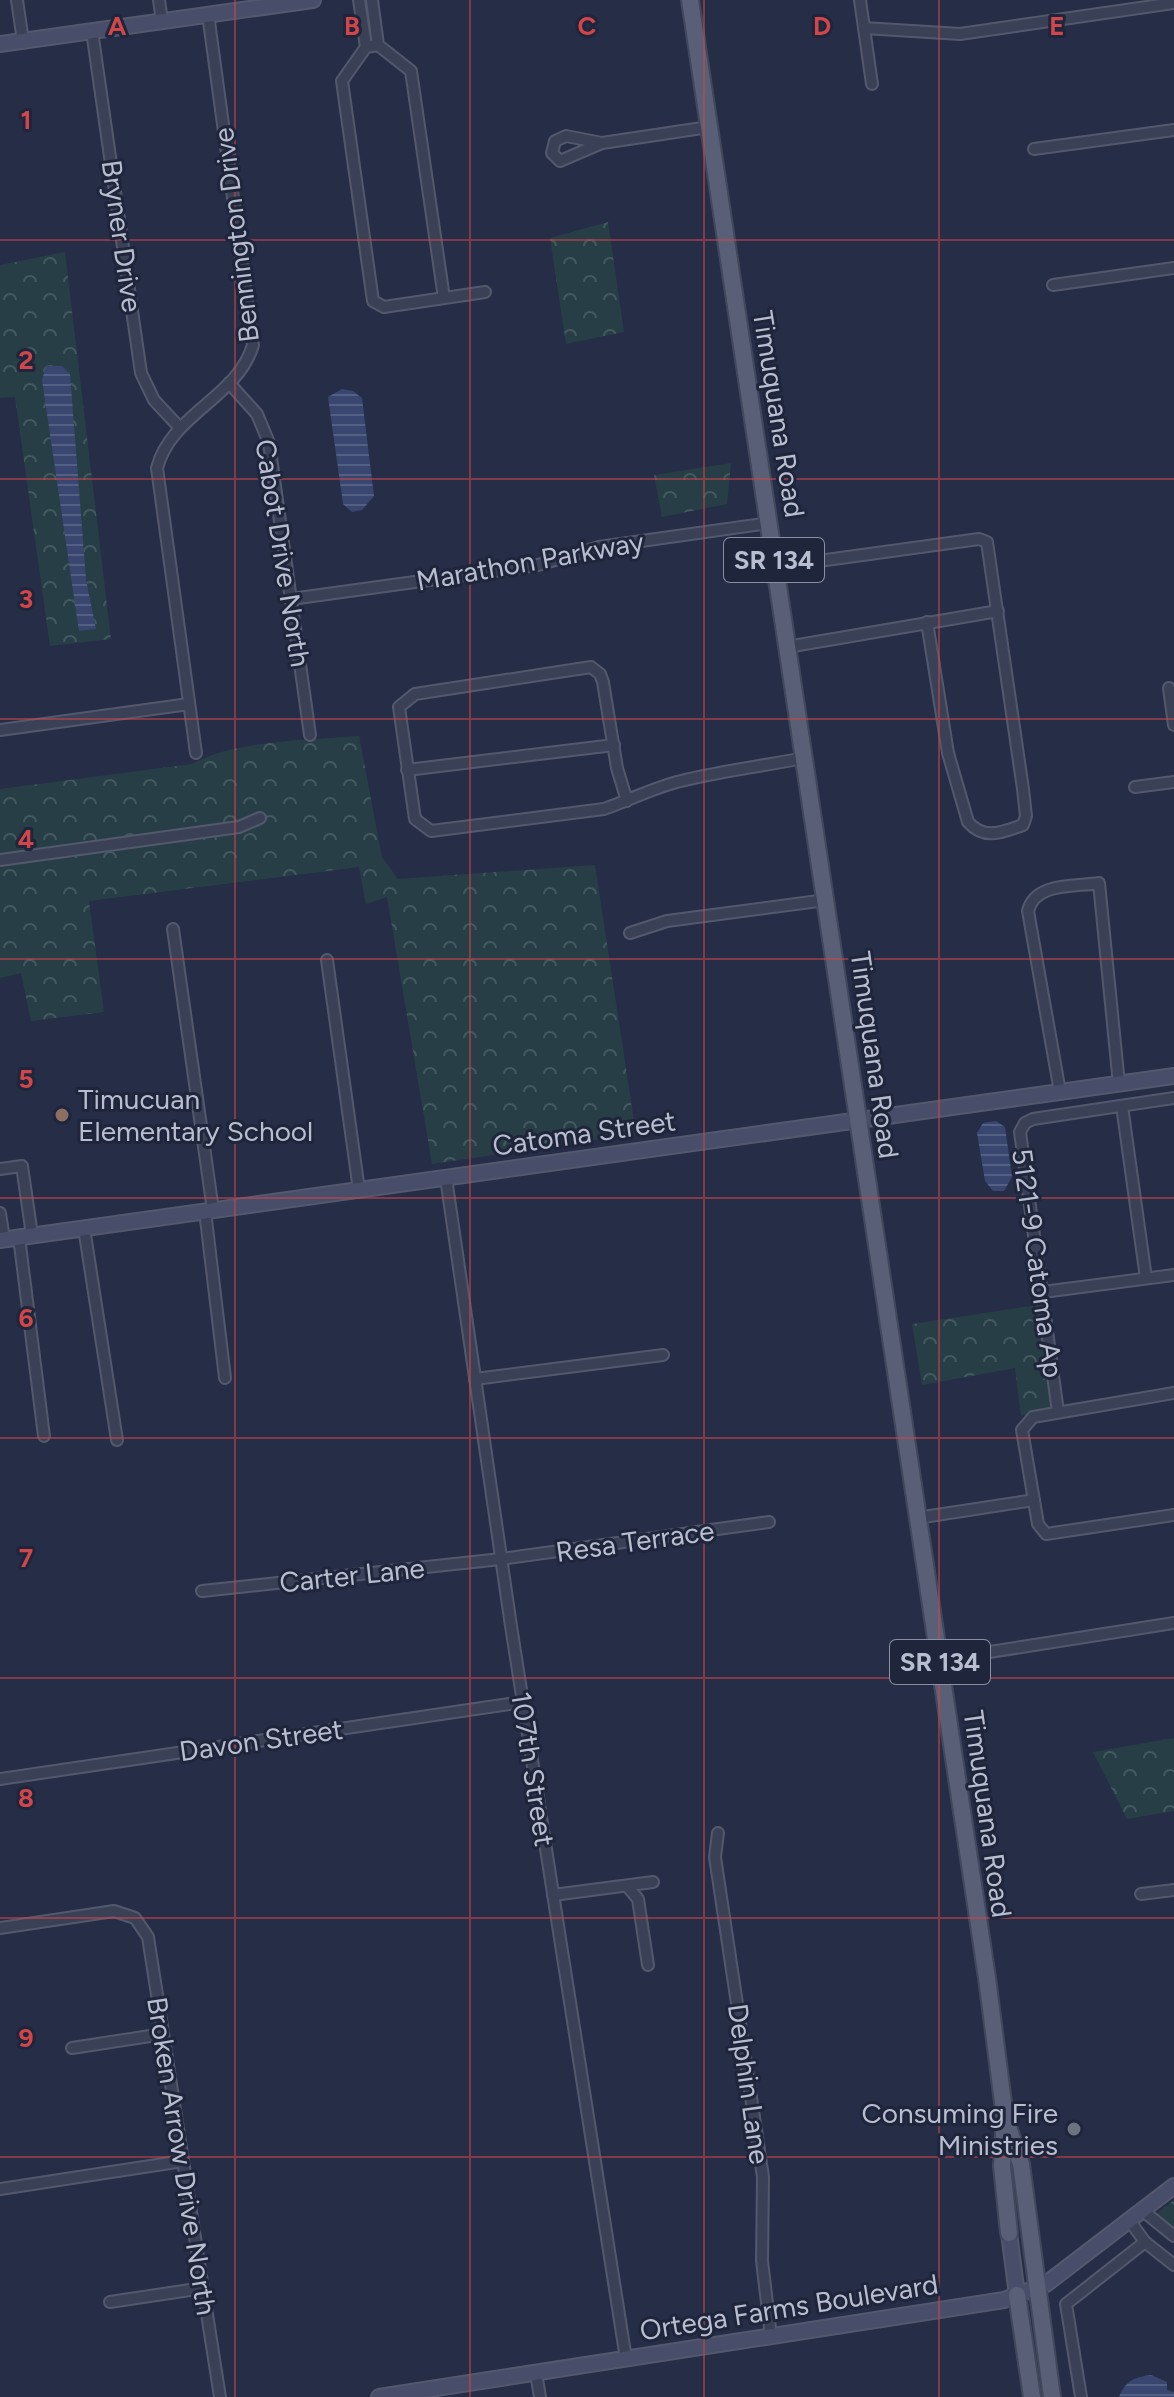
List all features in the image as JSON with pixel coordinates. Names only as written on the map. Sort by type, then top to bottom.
[{"type":"main road","name":"Timuquana Road","points":[[690,0],[859,1120],[1005,2118],[1021,2164],[1052,2397]]},
{"type":"main road","name":"Timuquana Road","points":[[1005,2118],[1002,2166],[1009,2233]]},
{"type":"main road","name":"Timuquana Road","points":[[1017,2295],[1032,2397]]},
{"type":"street","points":[[17,0],[23,41]]},
{"type":"street","points":[[159,0],[162,21]]},
{"type":"street","points":[[0,44],[313,0]]},
{"type":"street","points":[[359,0],[366,47],[342,81],[373,301],[384,307],[485,292]]},
{"type":"street","points":[[372,0],[378,45],[411,71],[444,298]]},
{"type":"street","points":[[860,0],[872,84]]},
{"type":"street","points":[[864,28],[960,34],[1174,3]]},
{"type":"street","name":"Bennington Drive","points":[[196,753],[157,485],[161,452],[180,428],[229,383],[249,358],[253,333],[208,14]]},
{"type":"street","name":"Bryner Drive","points":[[92,31],[141,373],[154,400],[180,428]]},
{"type":"street","points":[[366,47],[378,45]]},
{"type":"street","points":[[602,143],[709,127]]},
{"type":"street","points":[[1034,149],[1174,130]]},
{"type":"street","points":[[1053,285],[1174,268]]},
{"type":"street","name":"Cabot Drive North","points":[[229,383],[257,414],[269,443],[310,735]]},
{"type":"street","name":"Marathon Parkway","points":[[291,599],[538,565],[599,547],[769,523]]},
{"type":"street","points":[[775,567],[983,539],[987,542],[1026,816],[1023,825],[996,834],[980,833],[968,822],[948,753],[927,622]]},
{"type":"street","points":[[787,647],[998,611]]},
{"type":"street","points":[[627,801],[603,682],[600,674],[591,667],[409,696],[403,701],[399,716],[415,819],[431,831],[604,809],[627,801],[677,782],[804,758]]},
{"type":"street","points":[[1169,688],[1174,725]]},
{"type":"street","points":[[0,730],[189,704]]},
{"type":"street","points":[[407,770],[614,745]]},
{"type":"street","points":[[1135,787],[1174,782]]},
{"type":"street","points":[[0,860],[239,827],[260,818]]},
{"type":"street","points":[[1060,1092],[1028,911],[1030,901],[1042,891],[1099,883],[1119,1084]]},
{"type":"street","points":[[630,933],[667,921],[826,900]]},
{"type":"street","points":[[173,929],[209,1211],[225,1378]]},
{"type":"street","points":[[327,960],[359,1190]]},
{"type":"street","name":"Catoma Street","points":[[14,1238],[1174,1076]]},
{"type":"street","name":"5121-9 Catoma Ap","points":[[1058,1412],[1020,1132],[1025,1123],[1033,1119],[1174,1098]]},
{"type":"street","points":[[1122,1106],[1146,1278]]},
{"type":"street","points":[[0,1169],[22,1166],[14,1238],[44,1436]]},
{"type":"street","name":"107th Street","points":[[446,1178],[501,1559],[626,2359]]},
{"type":"street","points":[[0,1213],[14,1238]]},
{"type":"street","points":[[84,1228],[117,1440]]},
{"type":"street","points":[[1043,1292],[1174,1275]]},
{"type":"street","points":[[475,1379],[663,1355]]},
{"type":"street","points":[[1174,1393],[1033,1417],[1024,1424],[1038,1524],[1051,1535],[1174,1515]]},
{"type":"street","points":[[917,1518],[1034,1500]]},
{"type":"street","name":"Resa Terrace","points":[[501,1559],[769,1522]]},
{"type":"street","name":"Carter Lane","points":[[202,1591],[501,1559]]},
{"type":"street","points":[[939,1660],[1174,1623]]},
{"type":"street","name":"Davon Street","points":[[0,1779],[523,1702]]},
{"type":"street","name":"Delphin Lane","points":[[718,1833],[715,1857],[763,2177],[762,2261],[771,2336]]},
{"type":"street","points":[[553,1895],[653,1882]]},
{"type":"street","points":[[627,1886],[638,1899],[648,1965]]},
{"type":"street","points":[[1141,1894],[1174,1890]]},
{"type":"street","name":"Broken Arrow Drive North","points":[[0,1928],[114,1911],[135,1918],[148,1937],[220,2397]]},
{"type":"street","points":[[72,2048],[163,2034]]},
{"type":"street","points":[[0,2189],[183,2161]]},
{"type":"street","name":"Ortega Farms Boulevard","points":[[379,2397],[426,2393],[1004,2300],[1036,2288],[1174,2186]]},
{"type":"street","points":[[1142,2210],[1174,2236]]},
{"type":"street","points":[[1129,2220],[1145,2242],[1174,2265]]},
{"type":"street","name":"Timuquana Road","points":[[1009,2233],[1017,2295]]},
{"type":"street","points":[[1081,2397],[1066,2304],[1145,2242]]},
{"type":"street","points":[[110,2302],[203,2288]]},
{"type":"street","points":[[536,2373],[540,2397]]},
{"type":"green space","points":[[608,222],[624,332],[566,344],[550,238]]},
{"type":"green space","points":[[65,252],[111,639],[50,646],[15,397],[0,398],[0,265]],"holes":[[[86,579],[96,629],[79,631],[78,612]]]},
{"type":"green space","points":[[731,463],[727,504],[662,517],[654,475]]},
{"type":"green space","points":[[359,736],[382,857],[398,879],[595,865],[636,1134],[432,1164],[387,897],[366,904],[359,867],[89,901],[104,1012],[31,1021],[21,973],[0,978],[0,789],[192,764],[209,756],[251,746]]},
{"type":"green space","points":[[1037,1305],[1051,1407],[1021,1416],[1015,1368],[922,1385],[912,1324]]},
{"type":"green space","points":[[1174,1738],[1174,1811],[1127,1819],[1093,1752]]},
{"type":"green space","points":[[1174,2200],[1174,2230],[1155,2215]]},
{"type":"water","points":[[46,366],[62,366],[70,374],[86,579],[96,629],[79,631],[42,380]]},
{"type":"water","points":[[342,389],[353,391],[362,398],[374,496],[362,510],[352,512],[343,504],[328,397]]},
{"type":"water","points":[[996,1121],[1005,1127],[1012,1177],[1004,1191],[993,1191],[985,1181],[977,1133],[983,1123]]},
{"type":"water","points":[[1151,2375],[1167,2382],[1167,2390],[1174,2392],[1174,2397],[1119,2397],[1131,2381]]},
{"type":"place","name":"Timucuan Elementary School","points":[[62,1115]]},
{"type":"place","name":"Consuming Fire Ministries","points":[[1074,2129]]}]
